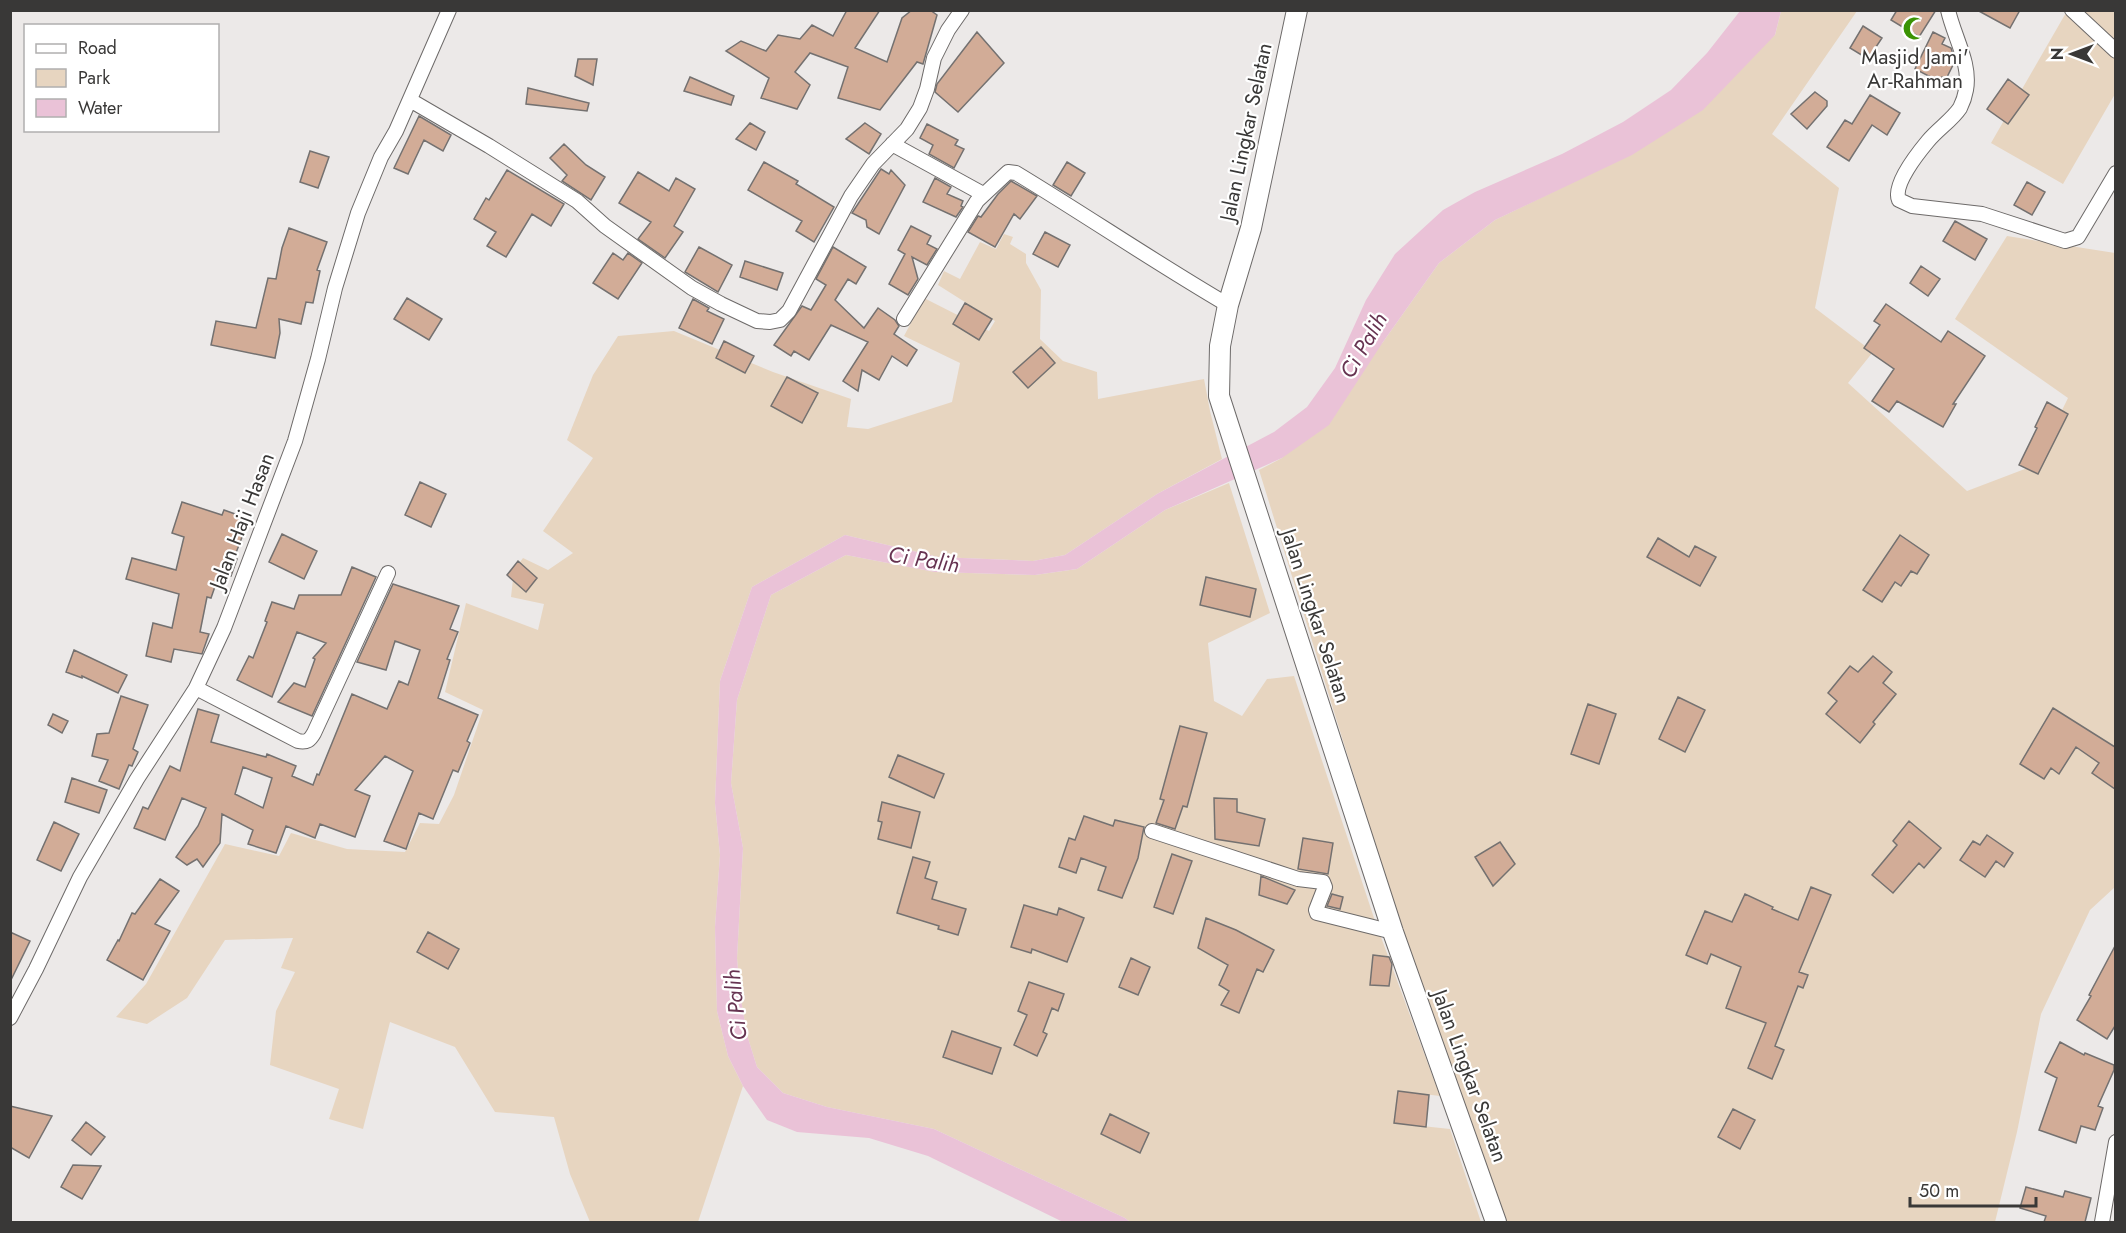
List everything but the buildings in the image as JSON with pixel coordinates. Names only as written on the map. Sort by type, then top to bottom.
[{"type":"street","name":"Jalan Haji Hasan","points":[[10,1018],[80,877],[137,779],[196,688],[224,628],[294,441],[318,359],[335,288],[358,213],[449,10]]},
{"type":"street","points":[[410,100],[577,201],[605,226],[692,288],[757,321],[770,322],[780,320],[789,311],[851,196],[873,164],[907,129],[920,108],[934,58],[948,30],[962,10]]},
{"type":"street","name":"Jalan Lingkar Selatan","points":[[1297,10],[1251,228],[1227,305],[1220,346],[1219,396],[1393,932],[1496,1222]]},
{"type":"street","points":[[1948,10],[1964,60],[1967,88],[1964,100],[1959,110],[1928,141],[1900,181],[1897,190],[1899,200],[1912,206],[1982,214],[2065,241],[2078,237],[2115,173]]},
{"type":"street","points":[[2072,10],[2115,51]]},
{"type":"street","points":[[892,144],[983,194]]},
{"type":"street","points":[[904,319],[976,201],[1005,174],[1016,173],[1227,305]]},
{"type":"street","points":[[196,688],[298,741],[310,740],[388,573]]},
{"type":"street","points":[[1152,831],[1298,879],[1323,882],[1325,887],[1316,910],[1317,913],[1393,932]]},
{"type":"street","points":[[2102,1222],[2115,1142]]},
{"type":"green space","points":[[1781,11],[1857,11],[1772,134],[1839,188],[1815,308],[1873,352],[1848,383],[1967,491],[2035,465],[2068,398],[1955,319],[2007,236],[2115,253],[2115,887],[2090,910],[2041,1014],[2017,1132],[1995,1222],[1505,1222],[1407,947],[1259,470],[1282,458],[1383,342],[1439,263],[1495,220],[1563,187],[1775,35]]},
{"type":"green space","points":[[2067,11],[2115,11],[2115,94],[2063,184],[1991,143]]},
{"type":"green space","points":[[1004,234],[1013,237],[1010,244],[1026,254],[1026,263],[1041,290],[1040,339],[1063,361],[1097,372],[1098,399],[1204,379],[1222,459],[1157,494],[1065,555],[1033,561],[938,557],[845,535],[752,587],[720,681],[715,803],[720,855],[715,927],[717,1011],[728,1056],[743,1086],[698,1222],[590,1222],[570,1174],[554,1117],[495,1112],[455,1047],[390,1022],[363,1129],[329,1119],[339,1089],[270,1065],[276,1011],[295,972],[281,968],[293,938],[225,940],[187,998],[147,1024],[116,1017],[146,984],[225,844],[279,856],[291,833],[347,849],[405,852],[420,823],[439,824],[454,795],[483,710],[445,692],[466,603],[538,630],[544,604],[511,597],[514,570],[523,558],[548,570],[573,553],[543,531],[593,458],[567,440],[593,375],[618,336],[674,331],[773,372],[851,399],[847,427],[868,429],[952,402],[960,363],[904,336],[924,298],[989,331],[995,321],[938,285],[944,271],[960,279],[980,242],[996,249]]},
{"type":"green space","points":[[1229,483],[1270,613],[1208,643],[1214,701],[1242,716],[1267,679],[1294,676],[1375,921],[1440,1096],[1398,1091],[1394,1123],[1450,1129],[1481,1222],[1130,1222],[934,1129],[827,1107],[783,1093],[757,1067],[747,1035],[740,994],[737,958],[743,848],[731,783],[737,700],[771,595],[846,555],[935,572],[1035,575],[1077,569],[1165,510]]},
{"type":"water","name":"Ci Palih","points":[[1740,11],[1781,11],[1775,35],[1703,110],[1632,155],[1495,220],[1439,263],[1383,342],[1329,425],[1282,458],[1165,510],[1077,569],[1035,575],[935,572],[846,555],[771,595],[737,700],[731,783],[743,848],[737,958],[740,994],[747,1035],[757,1067],[783,1093],[827,1107],[934,1129],[1130,1222],[1063,1222],[928,1156],[869,1138],[797,1132],[767,1120],[743,1086],[728,1056],[717,1011],[715,927],[720,855],[715,803],[720,681],[752,587],[845,535],[938,557],[1033,561],[1065,555],[1157,494],[1274,432],[1307,407],[1335,368],[1366,300],[1395,254],[1443,210],[1475,192],[1562,154],[1623,122],[1671,90],[1707,53]]},
{"type":"place","name":"Masjid Jami' Ar-Rahman","points":[[1915,29]]}]
